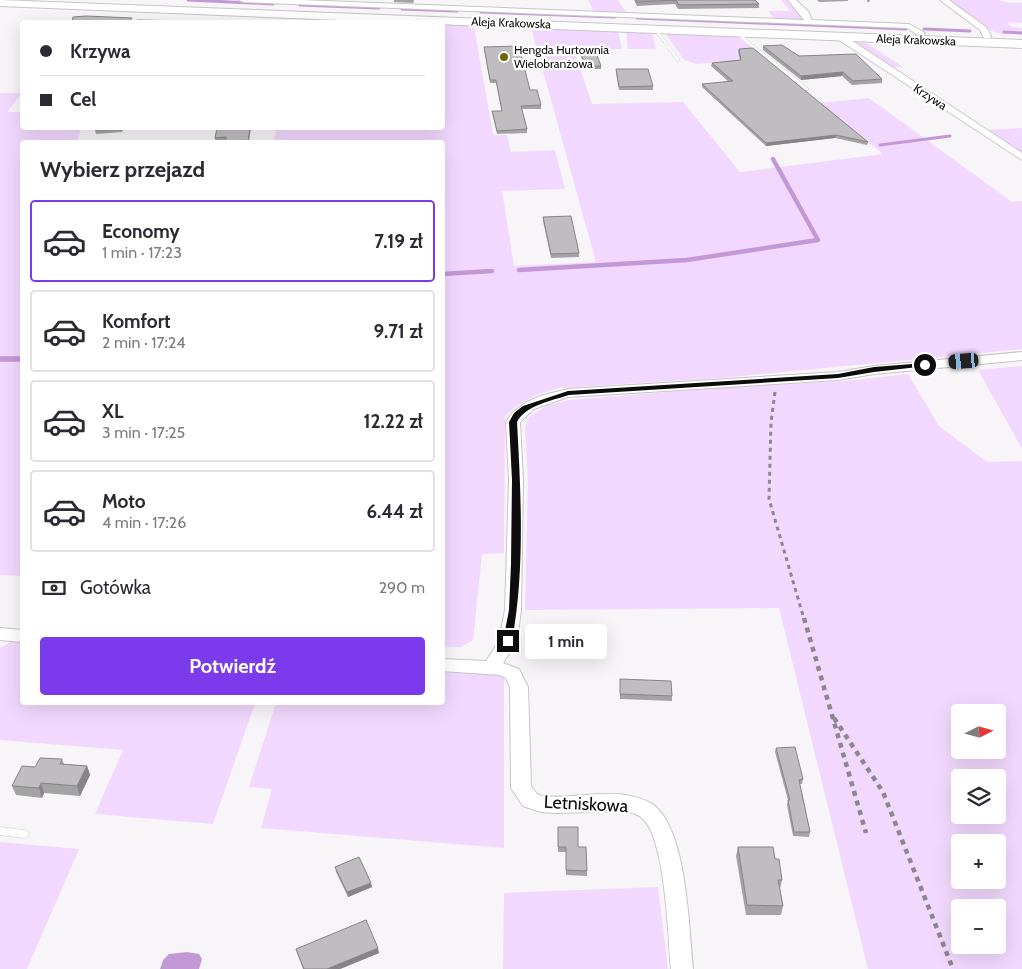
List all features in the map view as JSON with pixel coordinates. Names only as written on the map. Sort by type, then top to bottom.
[{"type":"main road","name":"Aleja Krakowska","points":[[113,0],[624,18],[1022,38]]},
{"type":"main road","name":"Aleja Krakowska","points":[[0,2],[437,20]]},
{"type":"main road","name":"Aleja Krakowska","points":[[445,20],[1022,44]]},
{"type":"street","points":[[242,0],[288,1],[388,9]]},
{"type":"street","points":[[467,0],[470,12]]},
{"type":"street","points":[[792,0],[810,18],[810,23]]},
{"type":"street","points":[[944,0],[983,29],[987,36]]},
{"type":"street","points":[[624,18],[909,26],[921,33]]},
{"type":"street","name":"Krzywa","points":[[839,36],[1022,156]]},
{"type":"street","points":[[491,668],[508,641],[513,610],[516,480],[513,422],[517,415],[532,405],[568,393],[838,376],[874,370],[1022,356]]},
{"type":"street","points":[[0,634],[20,636]]},
{"type":"street","name":"Letniskowa","points":[[445,665],[503,669],[512,674],[519,687],[521,788],[529,800],[543,804],[618,803],[641,807],[650,814],[666,845],[672,870],[682,969]]},
{"type":"lane","points":[[656,29],[678,60]]},
{"type":"lane","points":[[739,32],[746,41],[806,89]]},
{"type":"lane","points":[[0,831],[24,834]]},
{"type":"path","points":[[776,379],[769,499],[866,832]]},
{"type":"path","points":[[832,716],[884,792],[953,969]]},
{"type":"shaded area","points":[[588,0],[618,0],[626,12],[594,12]]},
{"type":"shaded area","points":[[781,0],[788,0],[804,18],[800,21],[775,20],[768,11],[790,11]]},
{"type":"shaded area","points":[[950,0],[999,0],[1009,3],[1022,3],[1022,23],[1007,22],[1012,27],[1022,28],[1022,34],[1002,34],[991,31]]},
{"type":"shaded area","points":[[445,25],[474,26],[493,135],[507,135],[511,152],[555,150],[565,189],[502,191],[514,266],[596,262],[531,28],[618,32],[622,49],[574,50],[592,104],[683,102],[740,172],[883,154],[820,103],[869,98],[1012,202],[1022,201],[1022,349],[721,378],[559,388],[530,398],[505,416],[504,553],[482,554],[473,640],[461,647],[445,647],[445,140],[274,140],[276,130],[445,130]]},
{"type":"shaded area","points":[[626,32],[652,33],[656,49],[628,49]]},
{"type":"shaded area","points":[[665,33],[738,37],[764,59],[697,64],[684,60]]},
{"type":"shaded area","points":[[854,42],[866,43],[903,67],[892,67]]},
{"type":"shaded area","points":[[0,93],[20,93],[7,112],[20,112],[20,130],[80,130],[78,140],[20,140],[20,576],[0,575]]},
{"type":"shaded area","points":[[1022,128],[1022,153],[987,130]]},
{"type":"shaded area","points":[[1022,366],[1022,449],[978,370]]},
{"type":"shaded area","points":[[908,374],[939,426],[987,462],[1022,461],[1022,969],[868,969],[779,608],[525,610],[528,479],[525,427],[529,417],[548,405],[570,400],[726,387],[847,381]]},
{"type":"shaded area","points":[[12,641],[20,642],[20,705],[254,705],[213,824],[95,814],[123,750],[0,740],[0,648]]},
{"type":"shaded area","points":[[445,669],[504,673],[504,848],[261,828],[272,789],[249,787],[275,705],[445,705]]},
{"type":"shaded area","points":[[0,842],[79,849],[27,969],[0,969]]},
{"type":"shaded area","points":[[658,887],[668,969],[503,969],[504,893]]},
{"type":"shaded area","points":[[187,952],[199,954],[202,959],[199,969],[160,969],[163,960],[169,954]]},
{"type":"building","points":[[636,0],[676,0],[637,2]]},
{"type":"building","points":[[676,0],[755,0],[759,4],[679,5]]},
{"type":"building","points":[[73,17],[132,18],[130,20],[72,20]]},
{"type":"building","points":[[782,45],[799,56],[856,54],[882,79],[853,81],[843,72],[801,76],[763,46]]},
{"type":"building","points":[[519,46],[530,90],[537,90],[541,105],[521,106],[527,129],[497,131],[492,111],[502,111],[496,80],[490,80],[484,47]]},
{"type":"building","points":[[753,48],[868,142],[836,135],[766,143],[702,84],[733,81],[712,63],[741,60],[739,49]]},
{"type":"building","points":[[580,50],[595,50],[601,66],[585,66]]},
{"type":"building","points":[[616,69],[648,69],[653,86],[619,87]]},
{"type":"building","points":[[217,130],[250,130],[248,140],[225,140],[226,137],[215,138]]},
{"type":"building","points":[[571,216],[579,253],[551,254],[543,217]]},
{"type":"building","points":[[620,679],[671,681],[672,696],[620,694]]},
{"type":"building","points":[[795,747],[803,779],[799,780],[810,832],[794,832],[788,800],[790,800],[776,748]]},
{"type":"building","points":[[40,758],[62,759],[60,764],[87,766],[77,786],[41,783],[39,788],[12,786],[22,766],[35,767]]},
{"type":"building","points":[[558,827],[578,827],[578,847],[586,847],[587,871],[566,870],[566,847],[558,847]]},
{"type":"building","points":[[738,847],[773,847],[775,859],[779,859],[782,880],[778,880],[783,906],[747,905]]},
{"type":"building","points":[[359,857],[371,883],[347,892],[335,867]]},
{"type":"building","points":[[366,920],[378,948],[327,969],[304,969],[296,949]]},
{"type":"waterway","points":[[188,0],[273,4]]},
{"type":"waterway","points":[[300,5],[379,8]]},
{"type":"waterway","points":[[402,9],[457,11]]},
{"type":"waterway","points":[[481,12],[615,17]]},
{"type":"waterway","points":[[637,18],[906,29]]},
{"type":"waterway","points":[[924,29],[970,31]]},
{"type":"waterway","points":[[1004,32],[1022,33]]},
{"type":"waterway","points":[[880,145],[950,136]]},
{"type":"waterway","points":[[519,270],[687,260],[818,240],[773,159]]},
{"type":"waterway","points":[[445,274],[492,271]]},
{"type":"waterway","points":[[0,359],[20,359]]},
{"type":"place","name":"Hengda Hurtownia Wielobranżowa","points":[[504,57]]},
{"type":"route","points":[[508,641],[513,610],[515,564],[516,480],[513,422],[517,415],[526,408],[538,402],[568,393],[838,376],[925,365]]}]
